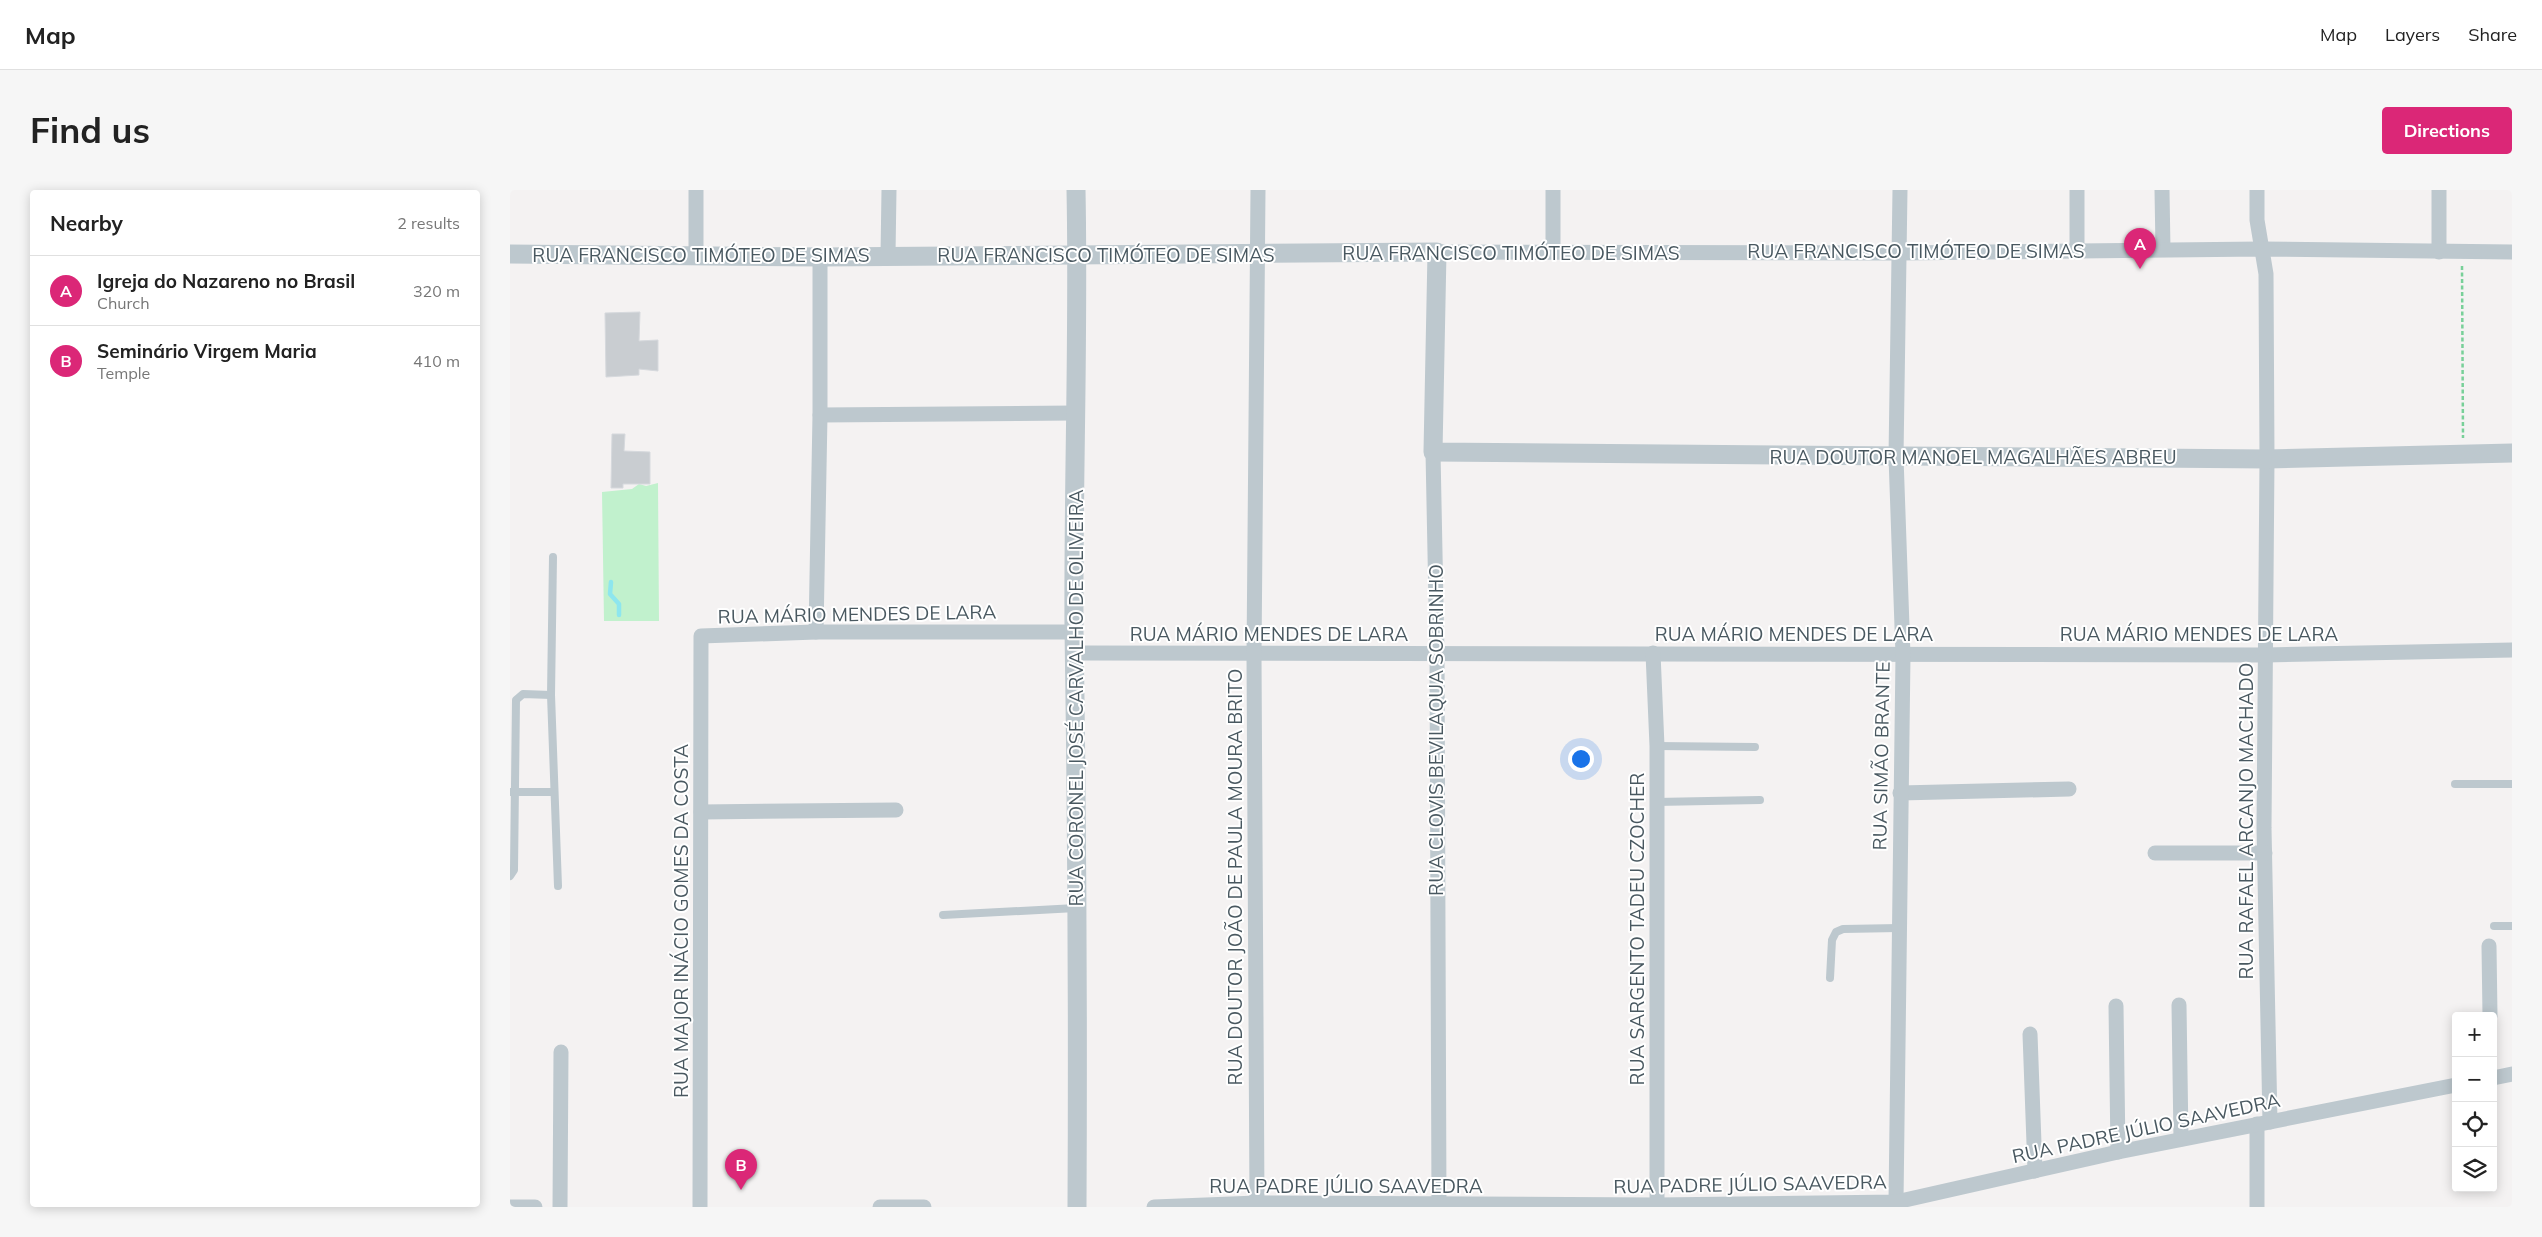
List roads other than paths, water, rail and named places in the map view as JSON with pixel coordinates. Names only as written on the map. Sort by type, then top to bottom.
[{"type":"street","points":[[696,190],[696,256]]},
{"type":"street","points":[[888,256],[889,190]]},
{"type":"street","name":"RUA CORONEL JOSÉ CARVALHO DE OLIVEIRA","points":[[1076,190],[1078,255],[1074,632],[1076,654],[1078,908],[1077,1207]]},
{"type":"street","name":"RUA DOUTOR JOÃO DE PAULA MOURA BRITO","points":[[1257,1204],[1254,654],[1258,190]]},
{"type":"street","points":[[1553,190],[1553,252]]},
{"type":"street","name":"RUA SIMÃO BRANTE","points":[[1896,1202],[1903,655],[1896,457],[1900,190]]},
{"type":"street","points":[[2077,190],[2077,250]]},
{"type":"street","points":[[2162,190],[2163,250]]},
{"type":"street","name":"RUA RAFAEL ARCANJO MACHADO","points":[[2257,190],[2261,249],[2266,274],[2267,459],[2264,1123],[2257,1207]]},
{"type":"street","points":[[2439,190],[2439,252]]},
{"type":"street","name":"RUA FRANCISCO TIMÓTEO DE SIMAS","points":[[510,254],[820,257],[1437,252],[1900,253],[2261,249],[2512,252]]},
{"type":"street","name":"RUA CLOVIS BEVILAQUA SOBRINHO","points":[[1437,252],[1433,452],[1437,654],[1439,1206]]},
{"type":"street","points":[[816,632],[820,415],[820,257]]},
{"type":"street","points":[[820,415],[1075,413]]},
{"type":"street","name":"RUA DOUTOR MANOEL MAGALHÃES ABREU","points":[[1433,452],[2267,459],[2512,453]]},
{"type":"street","name":"RUA MÁRIO MENDES DE LARA","points":[[701,636],[816,632],[1074,632]]},
{"type":"street","name":"RUA MAJOR INÁCIO GOMES DA COSTA","points":[[700,1207],[701,636]]},
{"type":"street","name":"RUA MÁRIO MENDES DE LARA","points":[[1076,654],[2265,655],[2512,650]]},
{"type":"street","name":"RUA SARGENTO TADEU CZOCHER","points":[[1653,653],[1657,746],[1657,1206]]},
{"type":"street","points":[[1900,793],[2069,789]]},
{"type":"street","points":[[701,812],[896,810]]},
{"type":"street","points":[[2155,853],[2265,853]]},
{"type":"street","points":[[2489,946],[2490,1012]]},
{"type":"street","points":[[2179,1005],[2181,1139]]},
{"type":"street","points":[[2116,1006],[2118,1152]]},
{"type":"street","points":[[2030,1034],[2035,1171]]},
{"type":"street","points":[[560,1207],[561,1052]]},
{"type":"street","points":[[2497,1077],[2512,1074]]},
{"type":"street","name":"RUA PADRE JÚLIO SAAVEDRA","points":[[1154,1207],[1257,1204],[1657,1206],[1912,1203],[2035,1171],[2118,1152],[2452,1086]]},
{"type":"street","points":[[510,1206],[535,1207]]},
{"type":"street","points":[[880,1207],[924,1207]]},
{"type":"lane","points":[[554,557],[551,696],[558,886]]},
{"type":"lane","points":[[510,876],[514,870],[513,792],[516,700],[523,694],[551,696]]},
{"type":"lane","points":[[1657,746],[1755,747]]},
{"type":"lane","points":[[2455,784],[2512,784]]},
{"type":"lane","points":[[513,792],[554,792]]},
{"type":"lane","points":[[1656,802],[1760,800]]},
{"type":"lane","points":[[943,916],[1078,908]]},
{"type":"lane","points":[[2494,926],[2512,926]]},
{"type":"lane","points":[[1830,978],[1832,940],[1836,932],[1843,929],[1899,928]]},
{"type":"waterway","points":[[611,582],[610,594],[619,604],[619,615]]},
{"type":"place","name":"Igreja do Nazareno no Brasil","points":[[2140,269]]},
{"type":"place","name":"Seminário Virgem Maria","points":[[741,1190]]}]
